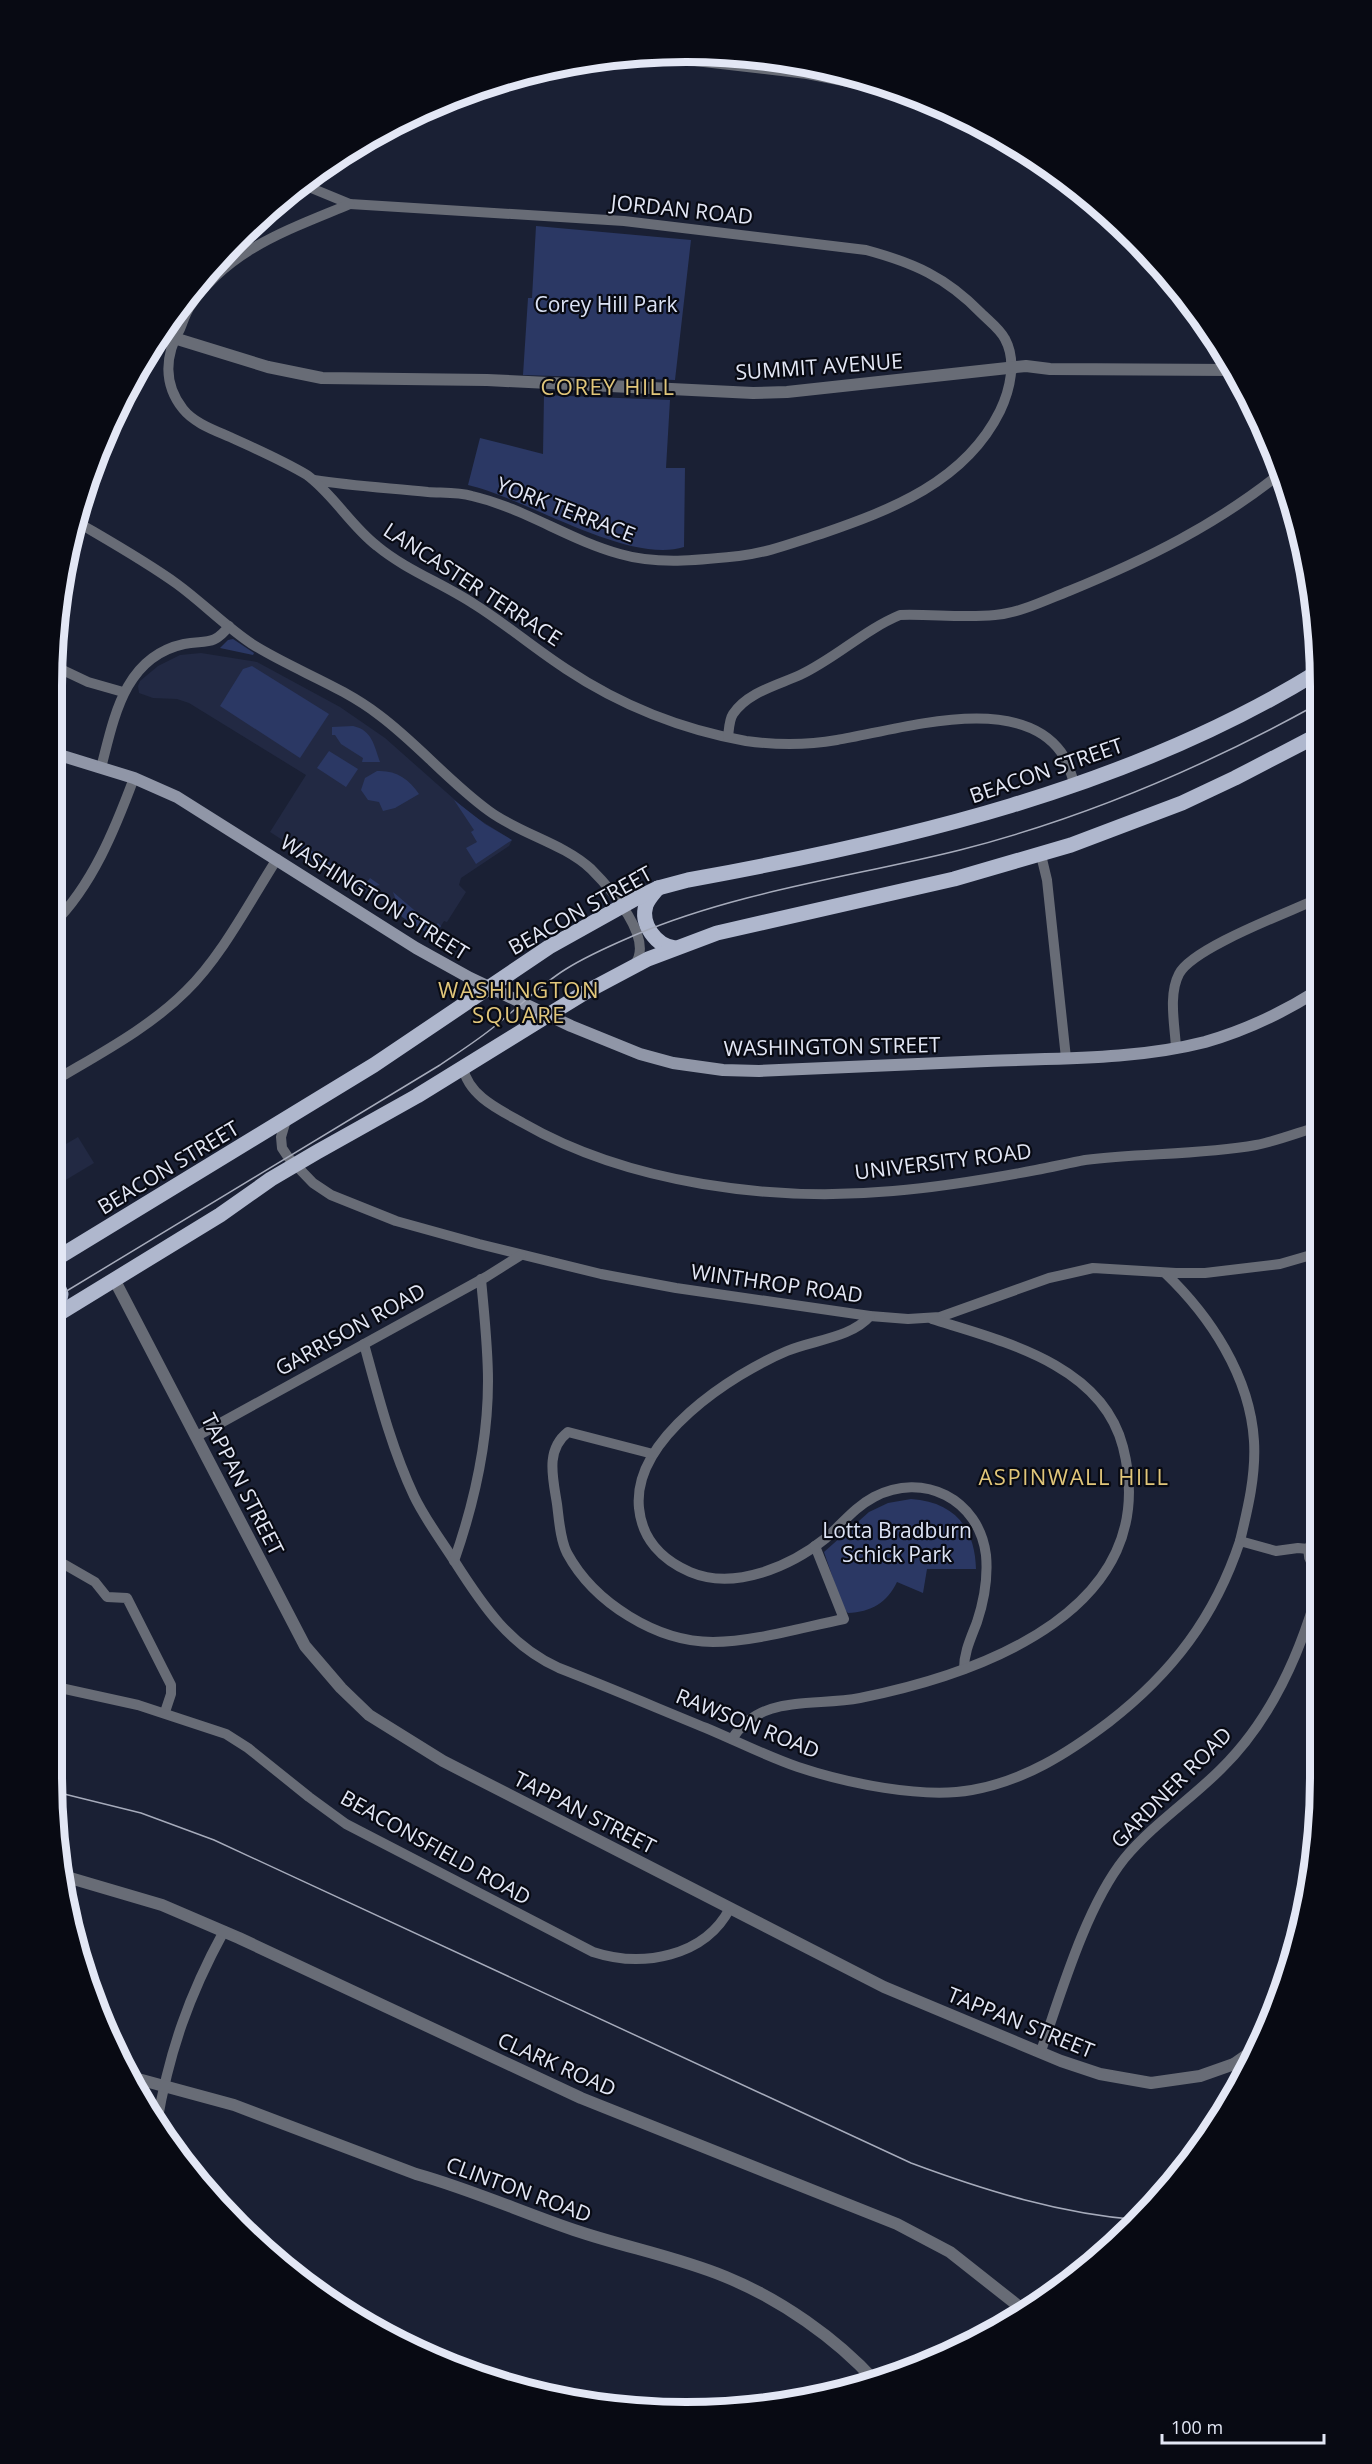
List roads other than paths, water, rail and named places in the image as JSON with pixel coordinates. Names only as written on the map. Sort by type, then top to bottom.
[{"type":"main road","name":"BEACON STREET","points":[[62,1250],[286,1120],[398,1049],[549,947],[658,888],[962,820],[1075,785],[1207,730],[1310,676]]},
{"type":"main road","points":[[62,1311],[220,1215],[295,1165],[632,967],[675,948],[740,928],[954,879],[1041,855],[1107,833],[1182,803],[1310,739]]},
{"type":"main road","name":"WASHINGTON STREET","points":[[62,756],[134,778],[185,800],[406,942],[489,987],[640,1054],[673,1063],[723,1070],[759,1071],[1118,1055],[1176,1048],[1238,1031],[1295,1005],[1310,995]]},
{"type":"main road","points":[[658,888],[646,907],[646,919],[656,940],[664,946],[675,948]]},
{"type":"street","points":[[708,63],[829,78]]},
{"type":"street","name":"JORDAN ROAD","points":[[310,188],[350,204],[624,221],[877,253],[900,259],[930,272],[963,295],[1004,337],[1009,350],[1010,368]]},
{"type":"street","name":"LANCASTER TERRACE","points":[[189,309],[207,286],[233,261],[270,237],[350,204]]},
{"type":"street","name":"LANCASTER TERRACE","points":[[188,310],[175,337],[167,362],[168,377],[183,410],[202,424],[285,463],[314,480],[355,526],[379,548],[475,604],[580,678],[619,699],[668,720],[728,737],[759,742],[804,743],[834,740],[943,720],[1009,722],[1029,727],[1054,743],[1064,756],[1075,785]]},
{"type":"street","name":"SUMMIT AVENUE","points":[[169,336],[268,367],[322,378],[487,380],[768,393],[1026,366],[1050,369],[1224,370]]},
{"type":"street","name":"YORK TERRACE","points":[[314,480],[469,495],[496,502],[588,543],[622,555],[649,559],[742,555],[790,544],[866,520],[913,497],[951,473],[974,451],[993,424],[1005,400],[1010,368]]},
{"type":"street","points":[[728,737],[732,715],[748,700],[759,692],[802,674],[836,656],[886,621],[900,615],[997,615],[1024,609],[1132,565],[1180,540],[1233,508],[1274,478]]},
{"type":"street","points":[[83,525],[162,573],[259,648],[372,709],[491,813],[587,866],[621,906],[640,940],[641,953],[632,967]]},
{"type":"street","points":[[101,768],[123,692],[134,675],[158,654],[180,645],[214,641],[229,626]]},
{"type":"street","points":[[62,670],[87,682],[123,692]]},
{"type":"street","points":[[62,914],[88,879],[134,778]]},
{"type":"street","points":[[1041,855],[1047,880],[1066,1058]]},
{"type":"street","points":[[62,1076],[110,1048],[159,1014],[187,991],[206,968],[277,859]]},
{"type":"street","points":[[1176,1048],[1173,1003],[1178,976],[1185,965],[1204,951],[1310,902]]},
{"type":"street","name":"UNIVERSITY ROAD","points":[[463,1067],[467,1083],[478,1095],[537,1131],[589,1154],[652,1173],[724,1188],[811,1194],[892,1192],[985,1179],[1084,1161],[1214,1151],[1257,1144],[1310,1129]]},
{"type":"street","name":"WINTHROP ROAD","points":[[286,1120],[281,1134],[281,1144],[285,1153],[321,1190],[428,1231],[521,1255],[676,1288],[870,1316],[929,1318],[952,1314],[1014,1290],[1070,1272],[1105,1267],[1164,1273],[1205,1273],[1251,1268],[1310,1255]]},
{"type":"street","name":"GARRISON ROAD","points":[[197,1436],[521,1255]]},
{"type":"street","name":"RAWSON ROAD","points":[[364,1344],[384,1417],[410,1486],[426,1518],[474,1593],[497,1623],[538,1658],[798,1767],[893,1789],[962,1792],[1017,1778],[1049,1762],[1100,1729],[1138,1698],[1164,1672],[1195,1635],[1214,1604],[1240,1541],[1254,1459],[1253,1435],[1245,1393],[1215,1333],[1185,1294],[1164,1273]]},
{"type":"street","points":[[454,1562],[472,1503],[487,1414],[488,1361],[481,1279]]},
{"type":"street","name":"TAPPAN STREET","points":[[114,1280],[197,1436],[297,1633],[327,1672],[376,1721],[443,1761],[884,1987],[1061,2061],[1100,2074],[1151,2083],[1192,2078],[1234,2064],[1245,2057]]},
{"type":"street","points":[[870,1316],[852,1330],[783,1353],[731,1382],[679,1423],[652,1454],[641,1486],[640,1514],[652,1544],[676,1565],[702,1575],[739,1577],[783,1564],[815,1546],[860,1506],[886,1492],[913,1487],[932,1489],[948,1495],[960,1503],[978,1527],[984,1544],[986,1562],[983,1600],[966,1651],[964,1669]]},
{"type":"street","points":[[732,1739],[752,1718],[771,1707],[858,1698],[915,1685],[964,1669],[1032,1637],[1075,1607],[1091,1592],[1108,1568],[1119,1544],[1128,1505],[1129,1479],[1125,1455],[1115,1425],[1098,1399],[1076,1379],[1019,1348],[929,1318]]},
{"type":"street","points":[[652,1454],[568,1432],[558,1442],[552,1459],[557,1504],[566,1550],[596,1590],[636,1620],[683,1639],[714,1642],[844,1619],[815,1546]]},
{"type":"street","points":[[1240,1541],[1274,1551],[1308,1549]]},
{"type":"street","points":[[1310,1544],[1308,1549],[1310,1560]]},
{"type":"street","points":[[62,1563],[95,1582],[107,1597],[128,1598],[171,1685],[171,1694],[165,1712]]},
{"type":"street","name":"GARDNER ROAD","points":[[1041,2051],[1093,1913],[1112,1877],[1142,1840],[1195,1795],[1242,1747],[1281,1686],[1304,1636],[1310,1616]]},
{"type":"street","name":"BEACONSFIELD ROAD","points":[[62,1688],[165,1712],[234,1738],[346,1824],[593,1952],[626,1959],[671,1954],[690,1947],[709,1935],[723,1922],[730,1908]]},
{"type":"street","name":"CLARK ROAD","points":[[70,1878],[162,1905],[224,1931],[581,2098],[813,2189],[912,2231],[950,2252],[1019,2306]]},
{"type":"street","points":[[159,2112],[164,2085],[191,1995],[224,1931]]},
{"type":"street","points":[[1234,2064],[1240,2065]]},
{"type":"street","name":"CLINTON ROAD","points":[[139,2079],[239,2107],[416,2174],[440,2180],[558,2224],[727,2277],[809,2324],[848,2355],[868,2375]]},
{"type":"tram line","points":[[62,1294],[440,1065],[489,1031],[556,975],[600,950],[674,920],[714,907],[796,886],[960,850],[1053,823],[1187,770],[1310,708]]},
{"type":"tram line","points":[[62,1794],[141,1813],[214,1840],[911,2163],[1024,2200],[1129,2219]]},
{"type":"district","name":"COREY HILL","points":[[608,386]]},
{"type":"district","name":"WASHINGTON SQUARE","points":[[519,1002]]},
{"type":"district","name":"ASPINWALL HILL","points":[[1074,1476]]},
{"type":"park label","name":"Corey Hill Park","points":[[606,304]]},
{"type":"park label","name":"Lotta Bradburn Schick Park","points":[[897,1542]]}]
